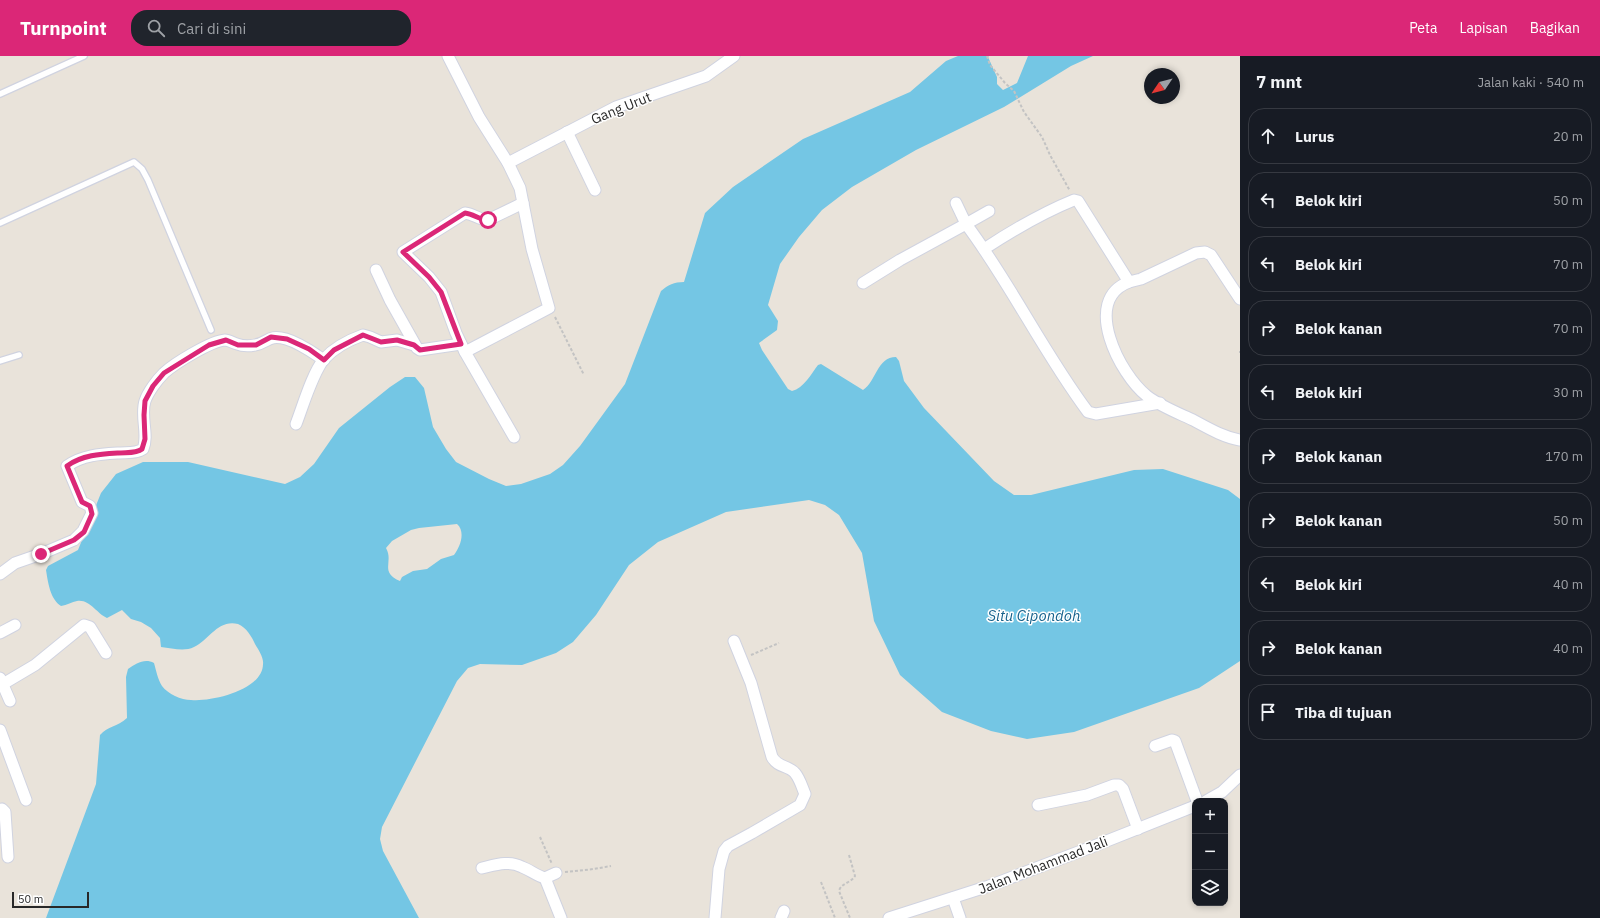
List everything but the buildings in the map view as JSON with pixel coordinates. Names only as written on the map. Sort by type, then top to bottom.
[{"type":"street","points":[[376,270],[414,345],[420,350],[463,348],[549,308],[532,249],[520,188],[508,163],[479,117],[448,56]]},
{"type":"street","name":"Gang Urut","points":[[508,163],[616,107],[706,76],[734,56]]},
{"type":"street","points":[[567,132],[595,190]]},
{"type":"street","points":[[984,249],[1048,210],[1074,200],[1081,204],[1129,282]]},
{"type":"street","points":[[514,437],[463,348],[441,292],[429,277],[403,252],[465,213],[472,214],[482,220],[488,220],[523,203]]},
{"type":"street","points":[[956,203],[966,224],[984,249],[1051,357],[1088,412],[1096,414],[1160,403]]},
{"type":"street","points":[[863,283],[900,260],[989,211]]},
{"type":"street","points":[[1240,299],[1211,255],[1205,252],[1196,253],[1141,279],[1121,285],[1112,294],[1108,303],[1106,314],[1107,328],[1114,350],[1132,381],[1148,397],[1223,436],[1240,440]]},
{"type":"street","points":[[296,424],[315,375],[324,360],[334,350],[363,335],[381,342],[397,340],[414,345]]},
{"type":"street","points":[[0,574],[15,563],[74,540],[84,532],[92,514],[90,506],[82,502],[67,466],[88,456],[136,452],[142,449],[145,439],[145,401],[153,386],[164,373],[188,357],[209,345],[226,340],[238,345],[256,345],[271,337],[287,339],[309,349],[324,360]]},
{"type":"street","points":[[0,633],[15,625]]},
{"type":"street","points":[[10,701],[2,680],[35,665],[84,625],[90,627],[106,653]]},
{"type":"street","points":[[715,918],[718,869],[724,851],[728,846],[800,805],[805,794],[795,773],[777,764],[772,757],[751,684],[734,642]]},
{"type":"street","points":[[0,730],[26,800]]},
{"type":"street","points":[[1155,746],[1172,740],[1176,741],[1196,798]]},
{"type":"street","points":[[1211,798],[1222,792],[1240,775]]},
{"type":"street","points":[[1038,805],[1081,797],[1119,785],[1123,789],[1138,829]]},
{"type":"street","name":"Jalan Mohammad Jali","points":[[890,918],[953,898],[1060,859],[1192,807]]},
{"type":"street","points":[[0,810],[2,809],[5,812],[8,857]]},
{"type":"street","points":[[482,868],[505,863],[520,866],[545,878],[561,918]]},
{"type":"street","points":[[545,878],[556,873]]},
{"type":"street","points":[[953,898],[960,918]]},
{"type":"lane","points":[[0,94],[84,56]]},
{"type":"lane","points":[[0,223],[134,162],[138,164],[148,180],[211,330]]},
{"type":"lane","points":[[0,361],[19,355]]},
{"type":"path","points":[[987,56],[990,65],[1005,84],[1014,91],[1024,112],[1042,137],[1050,155],[1076,201]]},
{"type":"path","points":[[549,308],[584,375]]},
{"type":"path","points":[[741,659],[779,643]]},
{"type":"path","points":[[540,837],[556,873],[612,866]]},
{"type":"path","points":[[849,855],[855,877],[842,885],[839,892],[850,918]]},
{"type":"path","points":[[821,882],[835,918]]},
{"type":"water","name":"Situ Cipondoh","points":[[958,56],[989,56],[988,57],[997,77],[997,84],[1003,90],[1017,83],[1028,56],[1093,56],[1071,66],[1004,107],[916,150],[852,187],[822,210],[799,237],[780,264],[768,305],[778,321],[777,330],[759,343],[762,350],[788,389],[792,391],[804,384],[818,365],[821,364],[863,390],[885,361],[896,357],[899,361],[904,381],[924,408],[994,481],[1014,495],[1031,495],[1134,470],[1163,469],[1228,490],[1240,499],[1240,661],[1199,688],[1074,732],[1027,739],[991,731],[942,712],[900,675],[874,621],[862,553],[839,515],[825,505],[809,500],[726,512],[658,542],[629,565],[596,615],[573,642],[556,653],[522,665],[480,664],[468,668],[457,681],[382,827],[380,839],[383,851],[419,918],[46,918],[96,784],[100,735],[127,718],[126,677],[128,669],[143,661],[154,663],[161,684],[168,692],[183,699],[200,700],[223,696],[246,687],[255,681],[261,673],[263,664],[263,659],[250,635],[244,627],[238,624],[231,623],[219,627],[194,647],[174,649],[161,647],[160,638],[151,628],[141,622],[131,619],[122,610],[107,618],[86,602],[77,601],[61,606],[57,603],[50,590],[46,570],[48,566],[78,550],[101,493],[116,474],[143,462],[188,462],[285,484],[300,477],[314,464],[339,428],[390,387],[405,377],[415,377],[424,388],[433,427],[446,449],[456,462],[506,486],[521,484],[550,474],[563,465],[580,446],[625,384],[661,291],[671,284],[684,282],[705,213],[733,187],[803,139],[910,92],[946,61]],"holes":[[[457,524],[460,527],[462,535],[461,540],[454,555],[441,559],[427,569],[413,571],[402,577],[400,581],[390,574],[388,570],[389,558],[386,548],[392,541],[411,530],[419,528]]]},
{"type":"route","points":[[41,554],[74,540],[84,532],[92,514],[90,506],[82,502],[67,466],[68,464],[88,456],[140,451],[144,445],[145,439],[145,401],[153,386],[164,373],[209,345],[226,340],[238,345],[256,345],[271,337],[287,339],[309,349],[324,360],[334,350],[363,335],[381,342],[397,340],[414,345],[420,350],[461,344],[441,292],[429,277],[403,252],[465,213],[472,214],[482,220],[488,220]]}]
